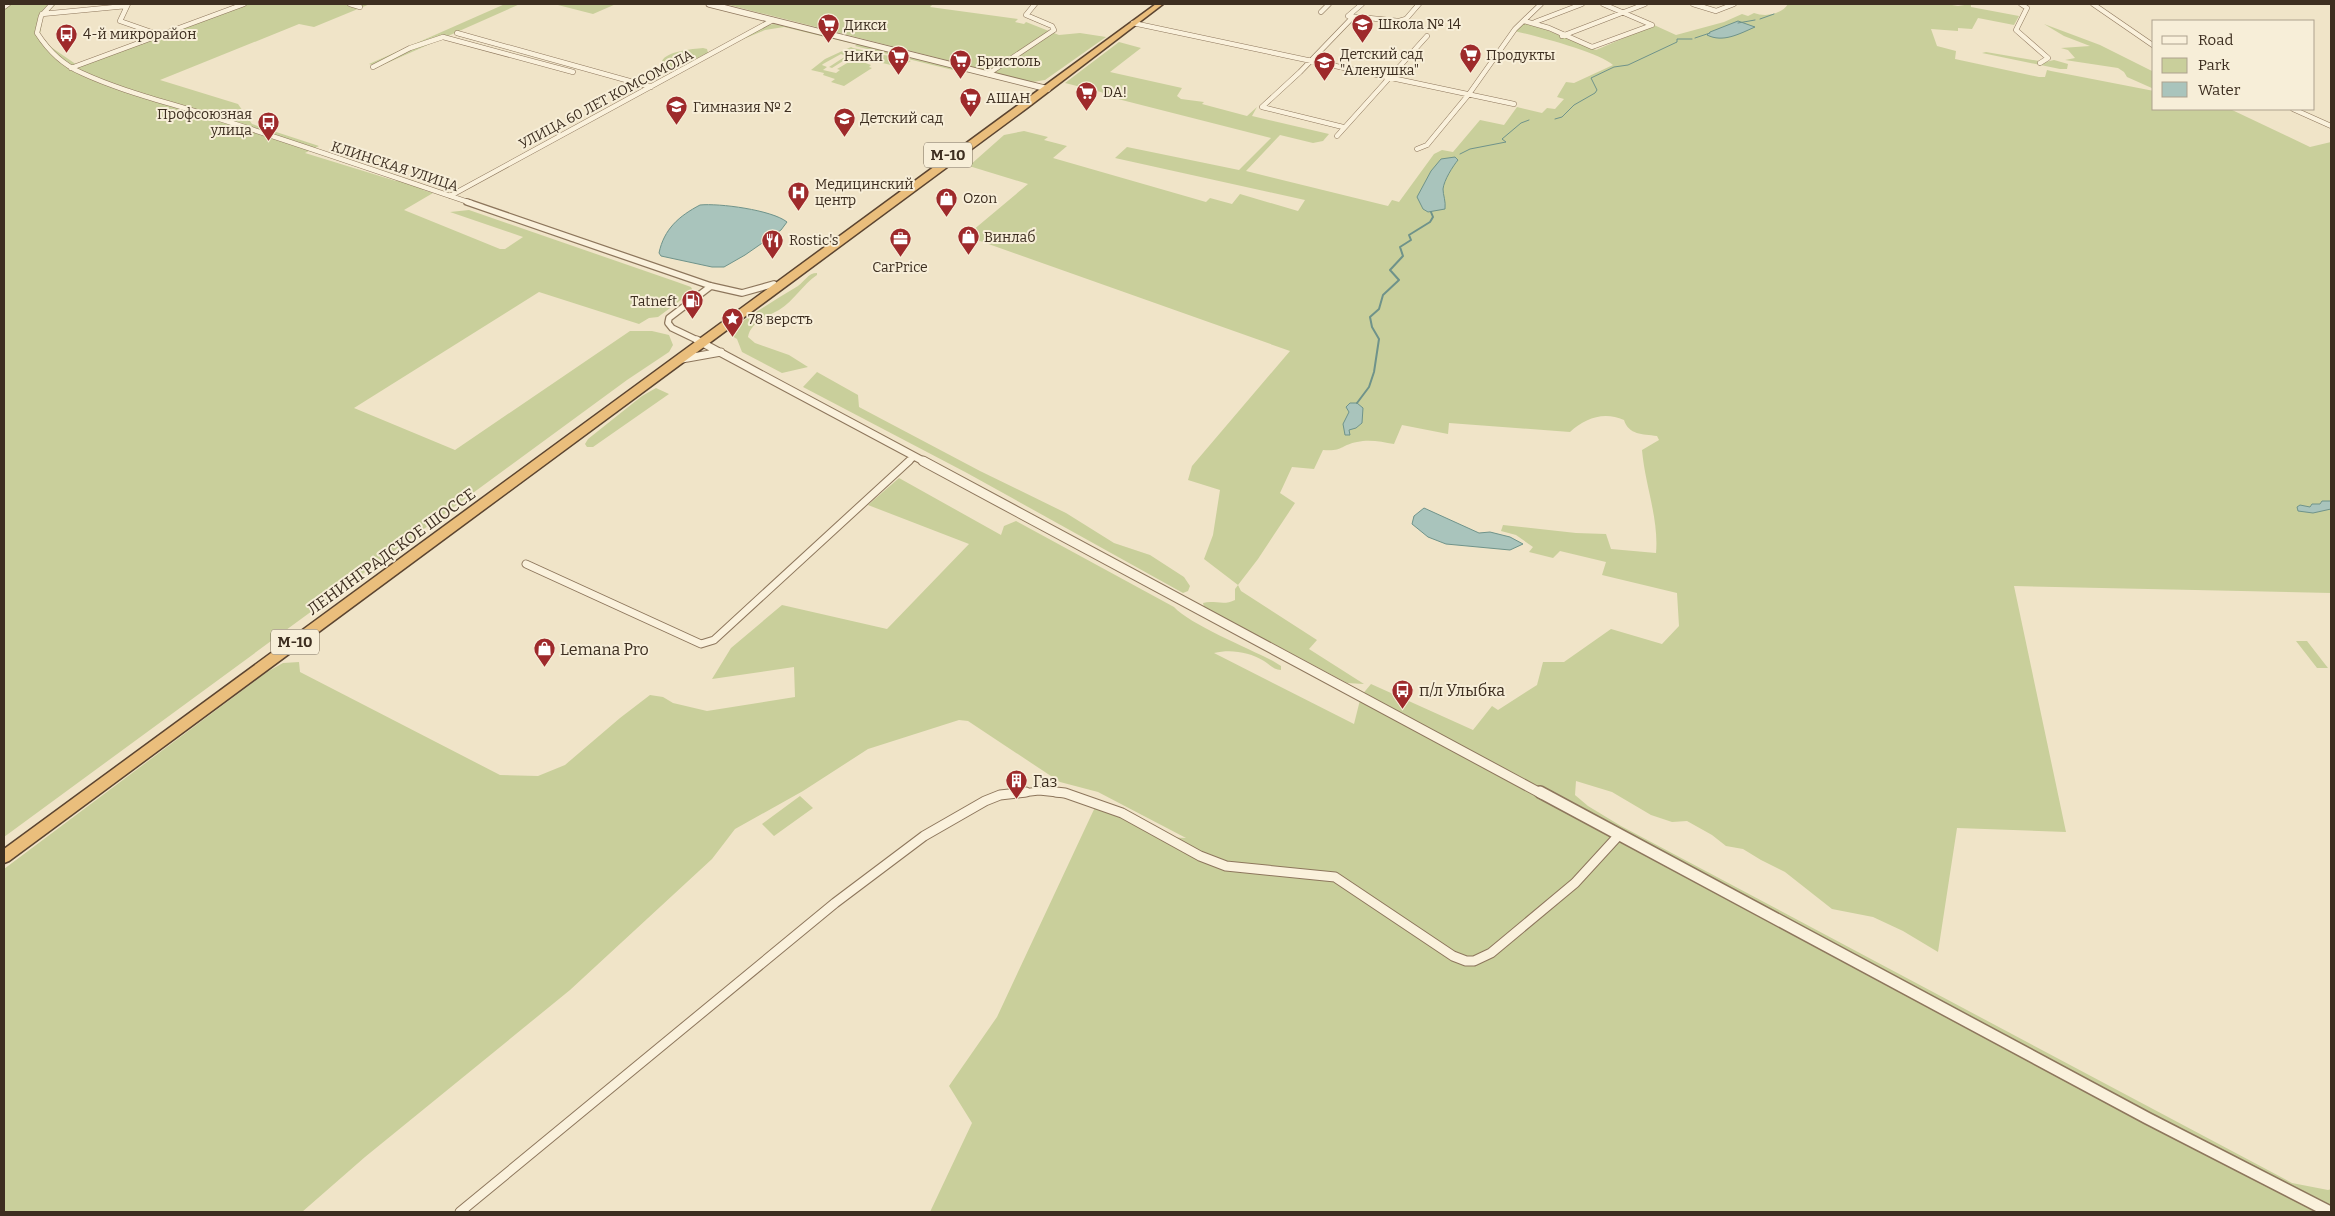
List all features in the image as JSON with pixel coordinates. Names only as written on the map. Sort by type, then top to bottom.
[{"type":"highway","name":"М-10","points":[[699,341],[774,284],[1045,88],[1154,4]]},
{"type":"highway","name":"М-10","points":[[699,341],[715,332],[1160,4]]},
{"type":"highway","name":"ЛЕНИНГРАДСКОЕ ШОССЕ","points":[[4,857],[679,359],[699,341]]},
{"type":"highway","name":"ЛЕНИНГРАДСКОЕ ШОССЕ","points":[[4,848],[699,341]]},
{"type":"street","points":[[4,7],[8,4]]},
{"type":"street","points":[[42,14],[52,4]]},
{"type":"street","points":[[71,68],[244,4]]},
{"type":"street","points":[[350,4],[360,7]]},
{"type":"street","points":[[709,4],[1045,88]]},
{"type":"street","points":[[988,74],[1054,30],[1052,26],[1026,16],[1035,4]]},
{"type":"street","points":[[1321,12],[1328,4]]},
{"type":"street","points":[[1343,127],[1262,107],[1311,61],[1348,17],[1362,4]]},
{"type":"street","points":[[1348,17],[1399,21],[1406,19],[1418,4]]},
{"type":"street","points":[[1417,149],[1428,145],[1469,94],[1495,55],[1541,4]]},
{"type":"street","points":[[1535,22],[1582,4]]},
{"type":"street","points":[[1524,21],[1535,22],[1562,36],[1592,47],[1652,25],[1603,4]]},
{"type":"street","points":[[1562,36],[1645,4]]},
{"type":"street","points":[[1693,4],[1712,11],[1734,4]]},
{"type":"street","points":[[2021,4],[2027,8],[2016,30],[2048,58],[2040,62]]},
{"type":"street","points":[[2093,4],[2152,45]]},
{"type":"street","points":[[42,14],[127,5],[120,21],[160,35]]},
{"type":"street","name":"КЛИНСКАЯ УЛИЦА","points":[[42,14],[37,27],[39,37],[71,68],[136,94],[204,114],[450,196],[711,286],[742,293],[774,284]]},
{"type":"street","name":"УЛИЦА 60 ЛЕТ КОМСОМОЛА","points":[[450,196],[773,20]]},
{"type":"street","points":[[1133,23],[1514,104]]},
{"type":"street","points":[[457,33],[651,88]]},
{"type":"street","points":[[1337,136],[1388,77],[1427,36]]},
{"type":"street","points":[[373,67],[410,48],[443,37],[573,72]]},
{"type":"street","points":[[2295,110],[2331,126]]},
{"type":"street","points":[[711,286],[668,318],[668,323],[672,328],[721,352],[914,457],[1133,572],[2147,1118],[2330,1212]]},
{"type":"street","points":[[715,332],[714,344],[721,352]]},
{"type":"street","points":[[679,359],[721,352]]},
{"type":"street","points":[[526,564],[701,644],[714,640],[914,457]]},
{"type":"street","points":[[460,1212],[835,903],[924,836],[985,801],[1000,795],[1040,791],[1066,793],[1122,813],[1200,856],[1226,866],[1335,877],[1454,956],[1466,961],[1474,961],[1491,953],[1575,883],[1619,835]]},
{"type":"green space","points":[[4,4],[56,4],[43,17],[40,34],[51,47],[77,65],[241,4],[370,4],[314,27],[299,24],[160,80],[238,104],[252,124],[319,146],[305,153],[396,181],[409,180],[421,184],[423,190],[433,193],[404,210],[500,249],[505,249],[523,237],[450,212],[469,210],[691,287],[693,291],[658,317],[649,318],[639,324],[539,292],[354,408],[455,450],[630,331],[652,331],[669,335],[673,345],[669,352],[627,380],[4,837]]},
{"type":"green space","points":[[505,4],[520,4],[378,67],[369,64]]},
{"type":"green space","points":[[554,4],[616,4],[593,14]]},
{"type":"green space","points":[[725,4],[933,4],[930,7],[1018,19],[1015,22],[1024,24],[1026,22],[1059,35],[1080,33],[1106,37],[1045,80],[1033,82]]},
{"type":"green space","points":[[1788,4],[1946,4],[1958,6],[1971,4],[1971,7],[2019,16],[2014,25],[1978,18],[1972,29],[1958,28],[1958,31],[1931,29],[1937,46],[1956,51],[1955,59],[2039,77],[2045,77],[2047,70],[2152,91],[2152,110],[2232,110],[2310,147],[2331,142],[2331,593],[2014,586],[2066,832],[1957,828],[1938,952],[1903,931],[1873,917],[1832,909],[1785,872],[1743,849],[1726,846],[1712,835],[1687,821],[1672,822],[1651,815],[1612,792],[1576,781],[1575,795],[1588,806],[1621,826],[2292,1183],[2331,1189],[2331,1212],[930,1212],[972,1123],[949,1086],[997,1017],[1097,803],[1165,837],[1186,838],[1098,792],[1060,782],[968,721],[959,720],[868,749],[803,791],[735,829],[712,859],[570,990],[365,1157],[302,1212],[4,1212],[4,869],[267,672],[283,663],[299,662],[300,672],[500,775],[538,776],[565,765],[650,695],[663,697],[673,703],[707,711],[795,697],[794,667],[712,679],[731,648],[782,605],[887,629],[969,544],[868,505],[899,478],[1001,535],[1004,526],[1016,521],[1174,607],[1193,621],[1273,661],[1281,666],[1281,670],[1246,653],[1227,651],[1214,653],[1354,724],[1361,696],[1371,684],[1473,730],[1492,706],[1498,710],[1537,685],[1543,662],[1564,662],[1611,629],[1662,644],[1679,626],[1677,593],[1602,575],[1606,562],[1560,551],[1553,558],[1529,552],[1533,547],[1516,535],[1501,531],[1503,525],[1576,533],[1606,534],[1611,549],[1656,553],[1656,527],[1642,450],[1659,440],[1657,436],[1641,434],[1629,429],[1624,420],[1617,417],[1595,417],[1582,423],[1570,432],[1449,423],[1448,434],[1402,425],[1394,444],[1362,441],[1334,450],[1323,450],[1314,469],[1292,467],[1280,493],[1295,503],[1258,559],[1238,585],[1204,559],[1213,535],[1220,490],[1188,480],[1192,466],[1290,351],[966,236],[1028,184],[969,166],[1004,135],[1024,131],[1048,137],[1044,140],[1067,146],[1053,158],[1206,202],[1210,198],[1232,204],[1240,194],[1298,211],[1305,200],[1115,158],[1127,147],[1239,170],[1271,138],[1110,97],[1101,92],[1065,83],[1119,42],[1141,48],[1110,72],[1182,88],[1177,96],[1181,99],[1204,102],[1202,104],[1247,116],[1257,107],[1252,116],[1329,134],[1323,141],[1313,143],[1280,135],[1246,171],[1388,206],[1392,200],[1399,202],[1434,154],[1442,150],[1453,152],[1480,120],[1504,125],[1517,107],[1542,113],[1547,108],[1555,109],[1564,99],[1557,97],[1566,82],[1574,83],[1613,65],[1582,50],[1514,31],[1524,21],[1596,50],[1654,25],[1676,35],[1724,22],[1742,14],[1748,16],[1754,13],[1763,15],[1777,13]]},
{"type":"green space","points":[[774,24],[850,43],[784,27],[765,30],[741,40],[768,25]]},
{"type":"green space","points":[[2044,24],[2100,45],[2152,71],[2152,88],[2127,77],[2118,68],[2065,60],[2075,58],[2068,50],[2061,48],[2090,46],[2064,36]]},
{"type":"green space","points":[[857,44],[964,70],[961,72],[855,46]]},
{"type":"green space","points":[[851,47],[911,61],[900,67],[851,56],[832,68],[829,67],[846,56],[841,54],[823,64],[827,67],[823,70],[836,73],[840,70],[837,69],[854,59],[871,65],[869,67],[872,68],[844,86],[831,82],[835,79],[823,75],[824,73],[811,70],[825,59]]},
{"type":"green space","points":[[707,49],[708,53],[678,67],[666,66],[662,61],[674,53]]},
{"type":"green space","points":[[1986,52],[2045,62],[2054,60],[2068,64],[2067,69],[2060,69],[1982,53]]},
{"type":"green space","points":[[817,273],[784,306],[756,324],[749,332],[748,337],[755,343],[789,355],[808,367],[782,373],[742,352],[737,339],[732,336],[732,329],[798,286],[809,276]]},
{"type":"green space","points":[[817,372],[858,395],[859,407],[980,471],[1066,513],[1114,543],[1150,555],[1184,577],[1190,586],[1188,591],[1183,593],[967,473],[803,387]]},
{"type":"green space","points":[[656,388],[669,394],[593,447],[587,447],[585,444],[588,439],[642,396]]},
{"type":"green space","points":[[1238,585],[1241,591],[1317,640],[1309,649],[1364,684],[1347,683],[1204,607],[1203,603],[1227,603],[1235,600],[1235,589]]},
{"type":"green space","points":[[2296,641],[2307,641],[2328,668],[2317,668]]},
{"type":"green space","points":[[800,796],[813,808],[774,836],[762,824]]},
{"type":"water","points":[[1738,21],[1755,27],[1725,38],[1707,35],[1710,32]]},
{"type":"water","points":[[1455,157],[1458,160],[1451,169],[1443,189],[1445,209],[1428,212],[1423,209],[1417,197],[1431,171],[1441,159]]},
{"type":"water","points":[[700,205],[745,208],[770,214],[787,222],[781,230],[724,267],[712,267],[661,256],[659,253],[661,244],[669,230],[685,214]]},
{"type":"water","points":[[1350,403],[1357,403],[1363,408],[1362,423],[1356,428],[1349,430],[1350,435],[1345,435],[1343,424],[1349,412],[1346,407]]},
{"type":"water","points":[[2322,501],[2331,501],[2331,509],[2313,513],[2298,511],[2297,507],[2300,505],[2310,507],[2312,504],[2320,504]]},
{"type":"water","points":[[1424,508],[1479,533],[1490,532],[1510,537],[1523,544],[1510,550],[1446,544],[1428,537],[1412,524],[1414,516]]},
{"type":"waterway","points":[[1760,19],[1774,14]]},
{"type":"waterway","points":[[1738,23],[1755,20]]},
{"type":"waterway","points":[[1695,38],[1710,33]]},
{"type":"waterway","points":[[1555,119],[1562,117],[1574,105],[1595,93],[1597,90],[1591,78],[1614,67],[1628,65],[1677,42],[1677,39],[1692,39]]},
{"type":"waterway","points":[[1460,154],[1470,149],[1506,142],[1502,139],[1521,123],[1529,120]]},
{"type":"waterway","points":[[1357,403],[1369,387],[1374,372],[1379,339],[1372,327],[1370,317],[1379,309],[1383,295],[1399,280],[1390,270],[1403,256],[1400,247],[1411,240],[1409,235],[1430,222],[1433,217],[1431,212]]},
{"type":"place","name":"Школа № 14","points":[[1362,43]]},
{"type":"place","name":"Дикси","points":[[828,44]]},
{"type":"place","name":"4-й микрорайон","points":[[67,53]]},
{"type":"place","name":"Продукты","points":[[1470,74]]},
{"type":"place","name":"НиКи","points":[[899,75]]},
{"type":"place","name":"Бристоль","points":[[961,80]]},
{"type":"place","name":"Детский сад \"Аленушка\"","points":[[1324,81]]},
{"type":"place","name":"DA!","points":[[1087,111]]},
{"type":"place","name":"AШАН","points":[[970,117]]},
{"type":"place","name":"Гимназия № 2","points":[[677,126]]},
{"type":"place","name":"Детский сад","points":[[844,137]]},
{"type":"place","name":"Профсоюзная улица","points":[[268,141]]},
{"type":"place","name":"Медицинский центр","points":[[799,211]]},
{"type":"place","name":"Ozon","points":[[947,217]]},
{"type":"place","name":"Винлаб","points":[[968,256]]},
{"type":"place","name":"CarPrice","points":[[900,258]]},
{"type":"place","name":"Rostic's","points":[[773,259]]},
{"type":"place","name":"Tatneft","points":[[693,320]]},
{"type":"place","name":"78 верстъ","points":[[732,338]]},
{"type":"place","name":"Lemana Pro","points":[[544,668]]},
{"type":"place","name":"п/л Улыбка","points":[[1403,709]]},
{"type":"place","name":"Газ","points":[[1017,800]]}]
